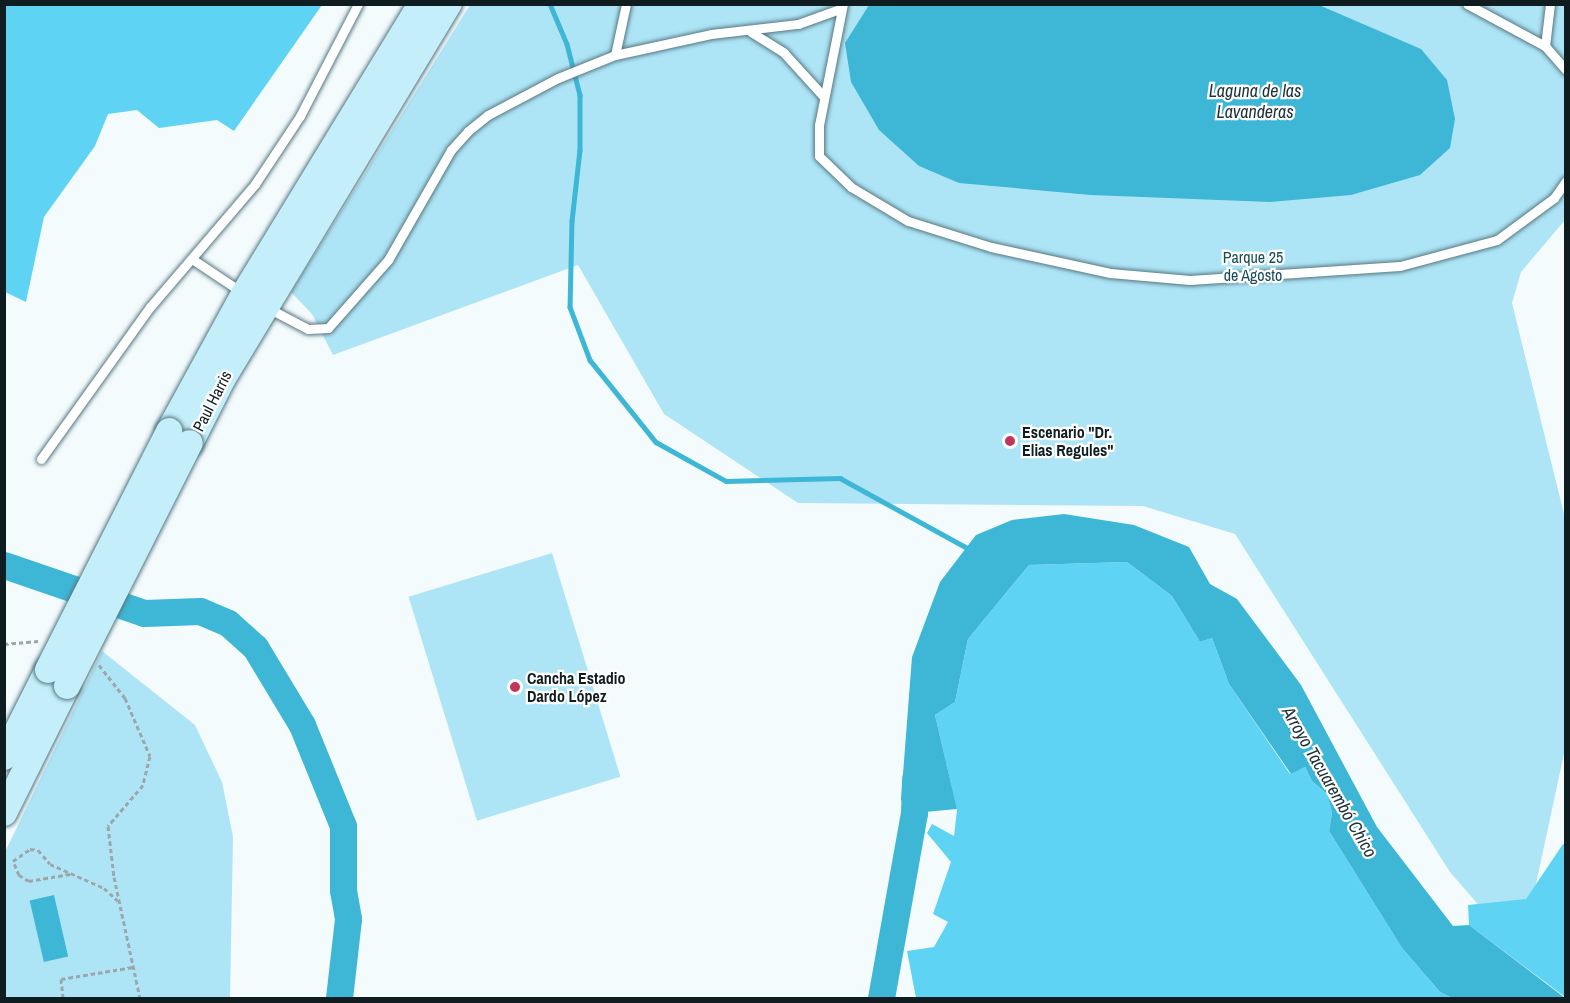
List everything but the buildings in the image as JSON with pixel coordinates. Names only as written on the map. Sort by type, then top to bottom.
[{"type":"main road","name":"Paul Harris","points":[[4,813],[58,678],[179,437],[421,4]]},
{"type":"main road","name":"Paul Harris","points":[[254,300],[449,4]]},
{"type":"main road","name":"Paul Harris","points":[[4,757],[58,678]]},
{"type":"lane","points":[[41,459],[109,360],[255,184],[300,116],[358,4]]},
{"type":"lane","points":[[615,55],[626,4]]},
{"type":"lane","points":[[1467,4],[1545,46],[1566,70]]},
{"type":"lane","points":[[1545,46],[1550,4]]},
{"type":"lane","points":[[192,259],[254,300],[308,329],[328,328],[388,260],[451,150],[468,131],[488,115],[558,78],[615,55],[711,34],[751,32],[798,24],[842,7]]},
{"type":"lane","points":[[842,7],[824,98],[819,156],[851,187],[908,221],[991,247],[1110,273],[1190,280],[1400,266],[1497,240],[1554,198],[1566,181]]},
{"type":"lane","points":[[751,32],[772,42],[824,98]]},
{"type":"path","points":[[4,644],[46,642]]},
{"type":"path","points":[[94,663],[103,668],[124,698],[150,756],[142,785],[108,826],[120,902],[140,999]]},
{"type":"path","points":[[70,874],[28,881],[19,875],[13,861],[30,849],[38,850],[50,864],[104,888],[120,902]]},
{"type":"path","points":[[63,999],[61,979],[133,967]]},
{"type":"green space","name":"Parque 25 de Agosto","points":[[470,5],[1565,5],[1565,220],[1521,272],[1512,303],[1566,522],[1565,749],[1521,954],[1450,872],[1235,534],[1143,506],[798,503],[664,414],[578,265],[333,355],[312,314],[291,292]]},
{"type":"green space","name":"Cancha Estadio Dardo López","points":[[552,553],[620,777],[477,821],[409,597]]},
{"type":"green space","points":[[102,651],[195,725],[222,782],[233,837],[230,998],[5,998],[5,852]]},
{"type":"shaded area","points":[[5,4],[322,5],[234,131],[217,120],[159,128],[137,110],[108,114],[95,146],[44,217],[26,302],[5,292]]},
{"type":"shaded area","points":[[1127,562],[1172,596],[1200,642],[1212,638],[1229,684],[1290,774],[1305,767],[1312,781],[1327,794],[1332,813],[1329,831],[1402,948],[1440,992],[1452,998],[916,998],[907,951],[934,947],[948,922],[933,914],[951,862],[927,833],[932,824],[954,836],[957,810],[935,715],[955,702],[968,639],[1029,565]]},
{"type":"shaded area","points":[[1563,844],[1566,846],[1565,997],[1469,925],[1468,905],[1526,899]]},
{"type":"water","name":"Laguna de las Lavanderas","points":[[869,5],[1319,5],[1421,49],[1447,80],[1455,119],[1450,148],[1420,175],[1351,195],[1270,202],[1091,195],[959,183],[919,166],[879,130],[851,82],[845,43]]},
{"type":"water","points":[[1064,514],[1134,525],[1189,547],[1210,584],[1237,599],[1301,685],[1377,827],[1453,926],[1469,925],[1565,998],[1452,998],[1440,992],[1402,948],[1329,831],[1332,813],[1327,794],[1312,781],[1305,767],[1291,774],[1229,684],[1212,638],[1200,642],[1172,596],[1127,562],[1029,565],[968,639],[955,702],[935,715],[957,809],[914,813],[901,800],[912,657],[940,582],[976,535],[1012,520]]},
{"type":"water","points":[[54,895],[68,956],[44,962],[30,901]]},
{"type":"waterway","points":[[550,4],[567,44],[580,95],[580,150],[572,221],[570,307],[590,360],[656,442],[726,481],[840,478],[971,550]]},
{"type":"waterway","name":"Arroyo Tacuarembó Chico","points":[[4,565],[144,613],[200,611],[228,623],[255,647],[302,725],[343,826],[343,890],[348,919],[339,998]]},
{"type":"waterway","name":"Arroyo Tacuarembó Chico","points":[[881,998],[914,813],[915,778]]},
{"type":"place","name":"Escenario \"Dr. Elias Regules\"","points":[[1010,441]]},
{"type":"place","name":"Cancha Estadio Dardo López","points":[[515,687]]}]
